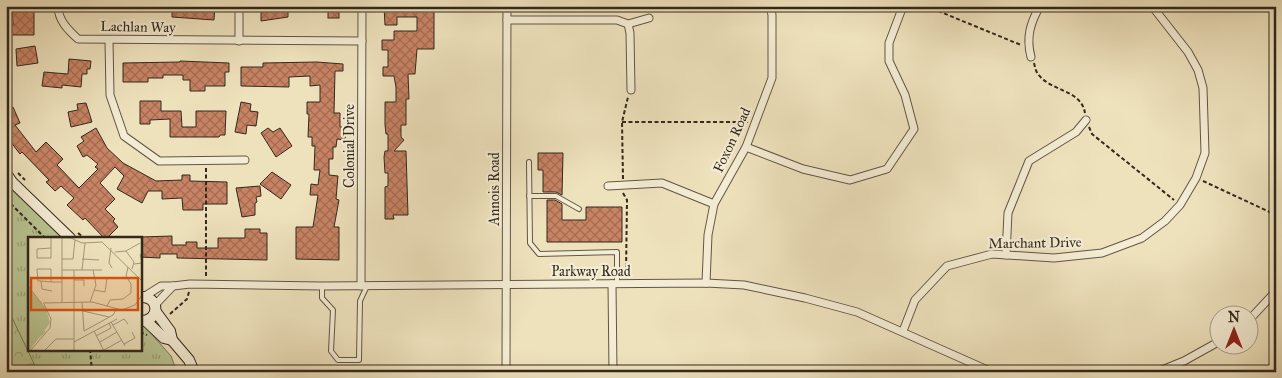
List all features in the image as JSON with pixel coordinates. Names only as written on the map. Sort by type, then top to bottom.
[{"type":"street","name":"Lachlan Way","points":[[58,6],[58,12],[66,29],[78,39],[362,41]]},
{"type":"street","points":[[239,6],[239,41]]},
{"type":"street","name":"Colonial Drive","points":[[362,6],[364,286]]},
{"type":"street","name":"Annois Road","points":[[506,372],[507,6]]},
{"type":"street","name":"Foxon Road","points":[[706,283],[708,235],[714,204],[746,147],[772,78],[772,15],[770,6]]},
{"type":"street","points":[[746,147],[803,169],[850,180],[887,169],[914,129],[905,95],[890,61],[888,43],[903,6]]},
{"type":"street","points":[[1032,57],[1028,34],[1040,6]]},
{"type":"street","name":"Marchant Drive","points":[[903,331],[915,300],[947,266],[992,254],[1054,258],[1102,253],[1142,238],[1165,221],[1180,205],[1196,178],[1205,153],[1203,88],[1198,70],[1188,52],[1152,6]]},
{"type":"street","points":[[507,20],[617,20],[628,24],[649,18]]},
{"type":"street","points":[[628,24],[630,33],[631,90]]},
{"type":"street","points":[[109,40],[110,95],[124,136],[160,161],[246,160]]},
{"type":"street","points":[[1006,255],[1008,213],[1029,161],[1076,132],[1086,120]]},
{"type":"street","points":[[6,173],[12,182],[69,237]]},
{"type":"street","points":[[608,186],[662,183],[714,204]]},
{"type":"street","name":"Parkway Road","points":[[142,297],[161,286],[190,284],[364,286],[706,283],[744,285],[805,298],[857,312],[992,372]]},
{"type":"street","points":[[613,372],[614,284]]},
{"type":"street","points":[[143,321],[152,318],[155,308],[174,286]]},
{"type":"street","points":[[1260,308],[1276,291]]},
{"type":"street","points":[[142,297],[151,299],[170,331],[172,340],[189,360],[194,372]]},
{"type":"street","points":[[143,321],[164,338],[172,340]]},
{"type":"street","points":[[1157,372],[1184,361],[1210,347]]},
{"type":"lane","points":[[529,162],[530,243],[539,254],[617,252],[614,284]]},
{"type":"lane","points":[[530,196],[556,196],[579,208]]},
{"type":"lane","points":[[322,286],[322,298],[333,310],[331,351],[338,360],[359,360],[360,301],[364,286]]},
{"type":"path","points":[[926,6],[1029,48]]},
{"type":"path","points":[[1032,57],[1038,74],[1047,82],[1078,98],[1084,108],[1086,120],[1092,134],[1180,205]]},
{"type":"path","points":[[626,273],[627,200],[621,184],[622,122],[631,90]]},
{"type":"path","points":[[622,122],[750,122],[755,124]]},
{"type":"path","points":[[206,160],[206,284]]},
{"type":"path","points":[[1196,178],[1276,215]]},
{"type":"path","points":[[6,199],[44,237]]},
{"type":"path","points":[[90,350],[92,372]]},
{"type":"green space","points":[[6,169],[65,237],[28,237],[28,350],[141,350],[141,322],[171,356],[177,372],[6,372]]},
{"type":"green space","points":[[6,305],[38,372],[6,372]]},
{"type":"building","points":[[12,6],[34,6],[34,35],[9,35],[9,25],[13,25]]},
{"type":"building","points":[[172,6],[215,6],[214,20],[172,17]]},
{"type":"building","points":[[266,6],[288,6],[288,17],[261,21],[261,12],[266,11]]},
{"type":"building","points":[[328,6],[339,6],[339,18],[328,18]]},
{"type":"building","points":[[384,6],[434,7],[434,49],[417,49],[415,74],[408,74],[409,99],[406,99],[406,125],[401,125],[401,137],[404,140],[394,151],[406,151],[408,215],[393,215],[394,219],[385,219],[385,187],[388,186],[388,173],[385,173],[384,157],[385,151],[388,151],[385,102],[396,102],[396,87],[394,76],[383,76],[383,67],[388,67],[388,50],[382,50],[382,40],[394,40],[394,31],[417,31],[417,17],[397,17],[397,25],[385,25]]},
{"type":"building","points":[[35,46],[38,63],[17,66],[16,49]]},
{"type":"building","points":[[69,59],[91,61],[87,74],[82,74],[81,87],[62,85],[62,88],[42,86],[44,72],[68,74]]},
{"type":"building","points":[[180,61],[229,63],[229,72],[225,72],[225,86],[205,86],[205,91],[190,91],[190,80],[183,80],[183,75],[163,75],[163,78],[148,78],[148,82],[123,82],[123,63]]},
{"type":"building","points":[[317,62],[343,64],[343,71],[335,71],[334,113],[340,113],[340,127],[346,127],[345,140],[337,139],[336,147],[333,147],[333,159],[329,159],[329,175],[338,176],[336,199],[339,200],[334,227],[339,227],[339,260],[296,259],[296,227],[313,227],[318,195],[310,195],[311,184],[318,185],[320,170],[314,170],[315,146],[312,146],[312,137],[308,137],[309,114],[307,114],[307,102],[320,102],[320,85],[310,86],[310,76],[289,77],[289,87],[241,86],[241,67],[263,67],[263,63]]},
{"type":"building","points":[[140,101],[161,101],[161,111],[181,111],[182,127],[196,127],[196,111],[226,111],[225,135],[220,135],[219,137],[170,137],[170,119],[150,120],[150,124],[140,124]]},
{"type":"building","points":[[241,102],[251,104],[250,111],[258,112],[256,126],[247,125],[246,134],[235,132]]},
{"type":"building","points":[[86,103],[92,122],[71,127],[68,112],[78,110],[77,104]]},
{"type":"building","points":[[13,107],[20,123],[15,125],[36,152],[46,142],[63,159],[57,165],[79,188],[98,169],[95,167],[98,164],[87,155],[83,157],[77,146],[84,141],[81,137],[96,128],[107,148],[123,163],[156,181],[182,180],[182,175],[190,175],[190,181],[227,182],[227,204],[203,204],[203,210],[183,210],[182,198],[162,199],[162,191],[148,191],[142,203],[117,189],[124,176],[115,167],[100,183],[115,199],[105,209],[115,219],[113,221],[118,227],[108,237],[103,237],[85,218],[83,220],[67,205],[74,198],[61,186],[55,191],[46,182],[49,180],[22,152],[20,154],[6,136],[6,110]]},
{"type":"building","points":[[268,128],[273,132],[280,128],[292,146],[276,157],[261,133]]},
{"type":"building","points":[[538,153],[563,153],[562,195],[556,192],[543,192],[543,170],[538,170]]},
{"type":"building","points":[[272,172],[291,185],[281,199],[260,184]]},
{"type":"building","points":[[260,186],[261,196],[256,197],[255,215],[242,217],[236,188]]},
{"type":"building","points":[[547,200],[555,200],[562,204],[562,220],[586,220],[586,207],[622,207],[622,242],[547,242]]},
{"type":"building","points":[[245,229],[260,229],[260,233],[267,233],[267,260],[177,258],[177,254],[160,254],[160,258],[141,257],[140,237],[172,236],[172,245],[186,245],[186,242],[197,242],[197,248],[218,248],[218,238],[245,238]]}]
